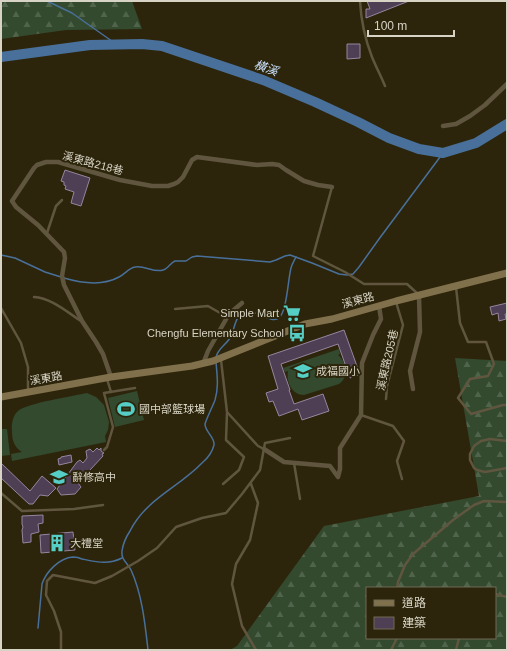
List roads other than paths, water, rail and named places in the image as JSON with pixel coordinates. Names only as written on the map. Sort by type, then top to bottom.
[{"type":"main road","name":"溪東路","points":[[1,396],[109,377],[203,364],[305,324],[332,319],[507,273]]},
{"type":"street","points":[[443,126],[456,124],[470,116],[485,105],[507,84]]},
{"type":"street","name":"溪東路218巷","points":[[109,377],[103,354],[84,324],[64,285],[62,277],[65,258],[64,252],[38,225],[16,207],[12,201],[37,165],[46,162],[58,162],[120,180],[152,186],[168,186],[178,182],[183,177],[192,160],[197,157],[257,165],[272,164],[279,166],[304,181],[332,187]]},
{"type":"street","points":[[413,389],[410,371],[420,332],[419,296]]},
{"type":"street","points":[[203,364],[208,351],[229,314],[242,303]]},
{"type":"street","points":[[264,449],[284,462],[330,466],[338,477],[340,469],[340,448],[361,415],[362,363],[373,335],[382,319],[379,306]]},
{"type":"lane","points":[[360,1],[364,32],[371,57],[386,86]]},
{"type":"lane","points":[[332,187],[313,256],[345,272],[364,284],[407,284],[419,296]]},
{"type":"lane","points":[[46,234],[56,206],[62,200]]},
{"type":"lane","points":[[456,286],[460,323],[468,342],[486,342],[494,364],[488,376],[470,379],[458,398],[471,414],[507,405]]},
{"type":"lane","points":[[34,297],[41,297],[53,303],[84,324]]},
{"type":"lane","name":"溪東路205巷","points":[[386,399],[387,386],[403,325],[396,301]]},
{"type":"lane","points":[[175,310],[208,306],[227,318]]},
{"type":"lane","points":[[1,308],[21,343],[28,367],[28,392]]},
{"type":"lane","points":[[217,359],[227,412],[226,440],[244,457],[238,470],[223,484]]},
{"type":"lane","points":[[109,377],[111,392]]},
{"type":"lane","points":[[104,450],[108,447],[113,427],[104,393],[135,388]]},
{"type":"lane","points":[[227,412],[258,446],[264,449]]},
{"type":"lane","points":[[361,415],[393,426],[404,441],[397,461],[402,479]]},
{"type":"lane","points":[[61,650],[60,632],[54,611],[46,595],[47,581],[54,575],[95,583],[112,576],[157,548],[176,527],[202,518],[226,513],[260,470],[265,443],[290,438]]},
{"type":"lane","points":[[507,441],[490,439],[481,440],[474,446],[470,454],[470,460],[474,468],[477,470],[485,472],[507,468]]},
{"type":"lane","points":[[294,462],[300,499]]},
{"type":"lane","points":[[250,483],[258,503],[250,540],[236,564],[232,584],[242,626],[256,650]]},
{"type":"lane","points":[[1,493],[22,510],[74,509],[103,505]]},
{"type":"lane","points":[[397,587],[404,565],[413,554],[453,520],[474,505],[484,501],[507,502]]},
{"type":"lane","points":[[496,594],[507,597]]},
{"type":"lane","points":[[391,650],[396,639]]},
{"type":"lane","points":[[456,650],[459,639]]},
{"type":"waterway","points":[[47,1],[72,13],[116,44]]},
{"type":"waterway","name":"橫溪","points":[[1,57],[90,45],[142,44],[162,46],[263,80],[315,102],[389,138],[419,149],[443,153],[476,143],[507,124]]},
{"type":"waterway","points":[[64,278],[92,283],[106,282],[119,277],[133,268],[142,267],[160,271],[175,261],[186,261],[197,256],[270,262],[290,255],[339,274],[353,274],[443,153]]},
{"type":"waterway","points":[[1,255],[15,258],[45,272],[61,277]]},
{"type":"waterway","points":[[216,358],[220,350],[230,338],[237,318],[242,314],[251,312],[272,319],[279,318],[284,309],[291,268],[296,257]]},
{"type":"waterway","points":[[148,650],[138,589],[131,570],[122,557],[122,548],[129,533],[145,510],[153,502],[193,472],[210,455],[214,442],[205,427],[205,424],[215,400],[217,390],[216,362]]},
{"type":"waterway","points":[[38,628],[42,584],[54,566],[63,560],[73,557],[102,562],[112,562],[122,558]]},
{"type":"place","name":"Simple Mart","points":[[292,313]]},
{"type":"place","name":"Chengfu Elementary School","points":[[297,333]]},
{"type":"place","name":"成福國小","points":[[303,371]]},
{"type":"place","name":"國中部籃球場","points":[[126,409]]},
{"type":"place","name":"辭修高中","points":[[59,477]]},
{"type":"place","name":"大禮堂","points":[[57,543]]}]
